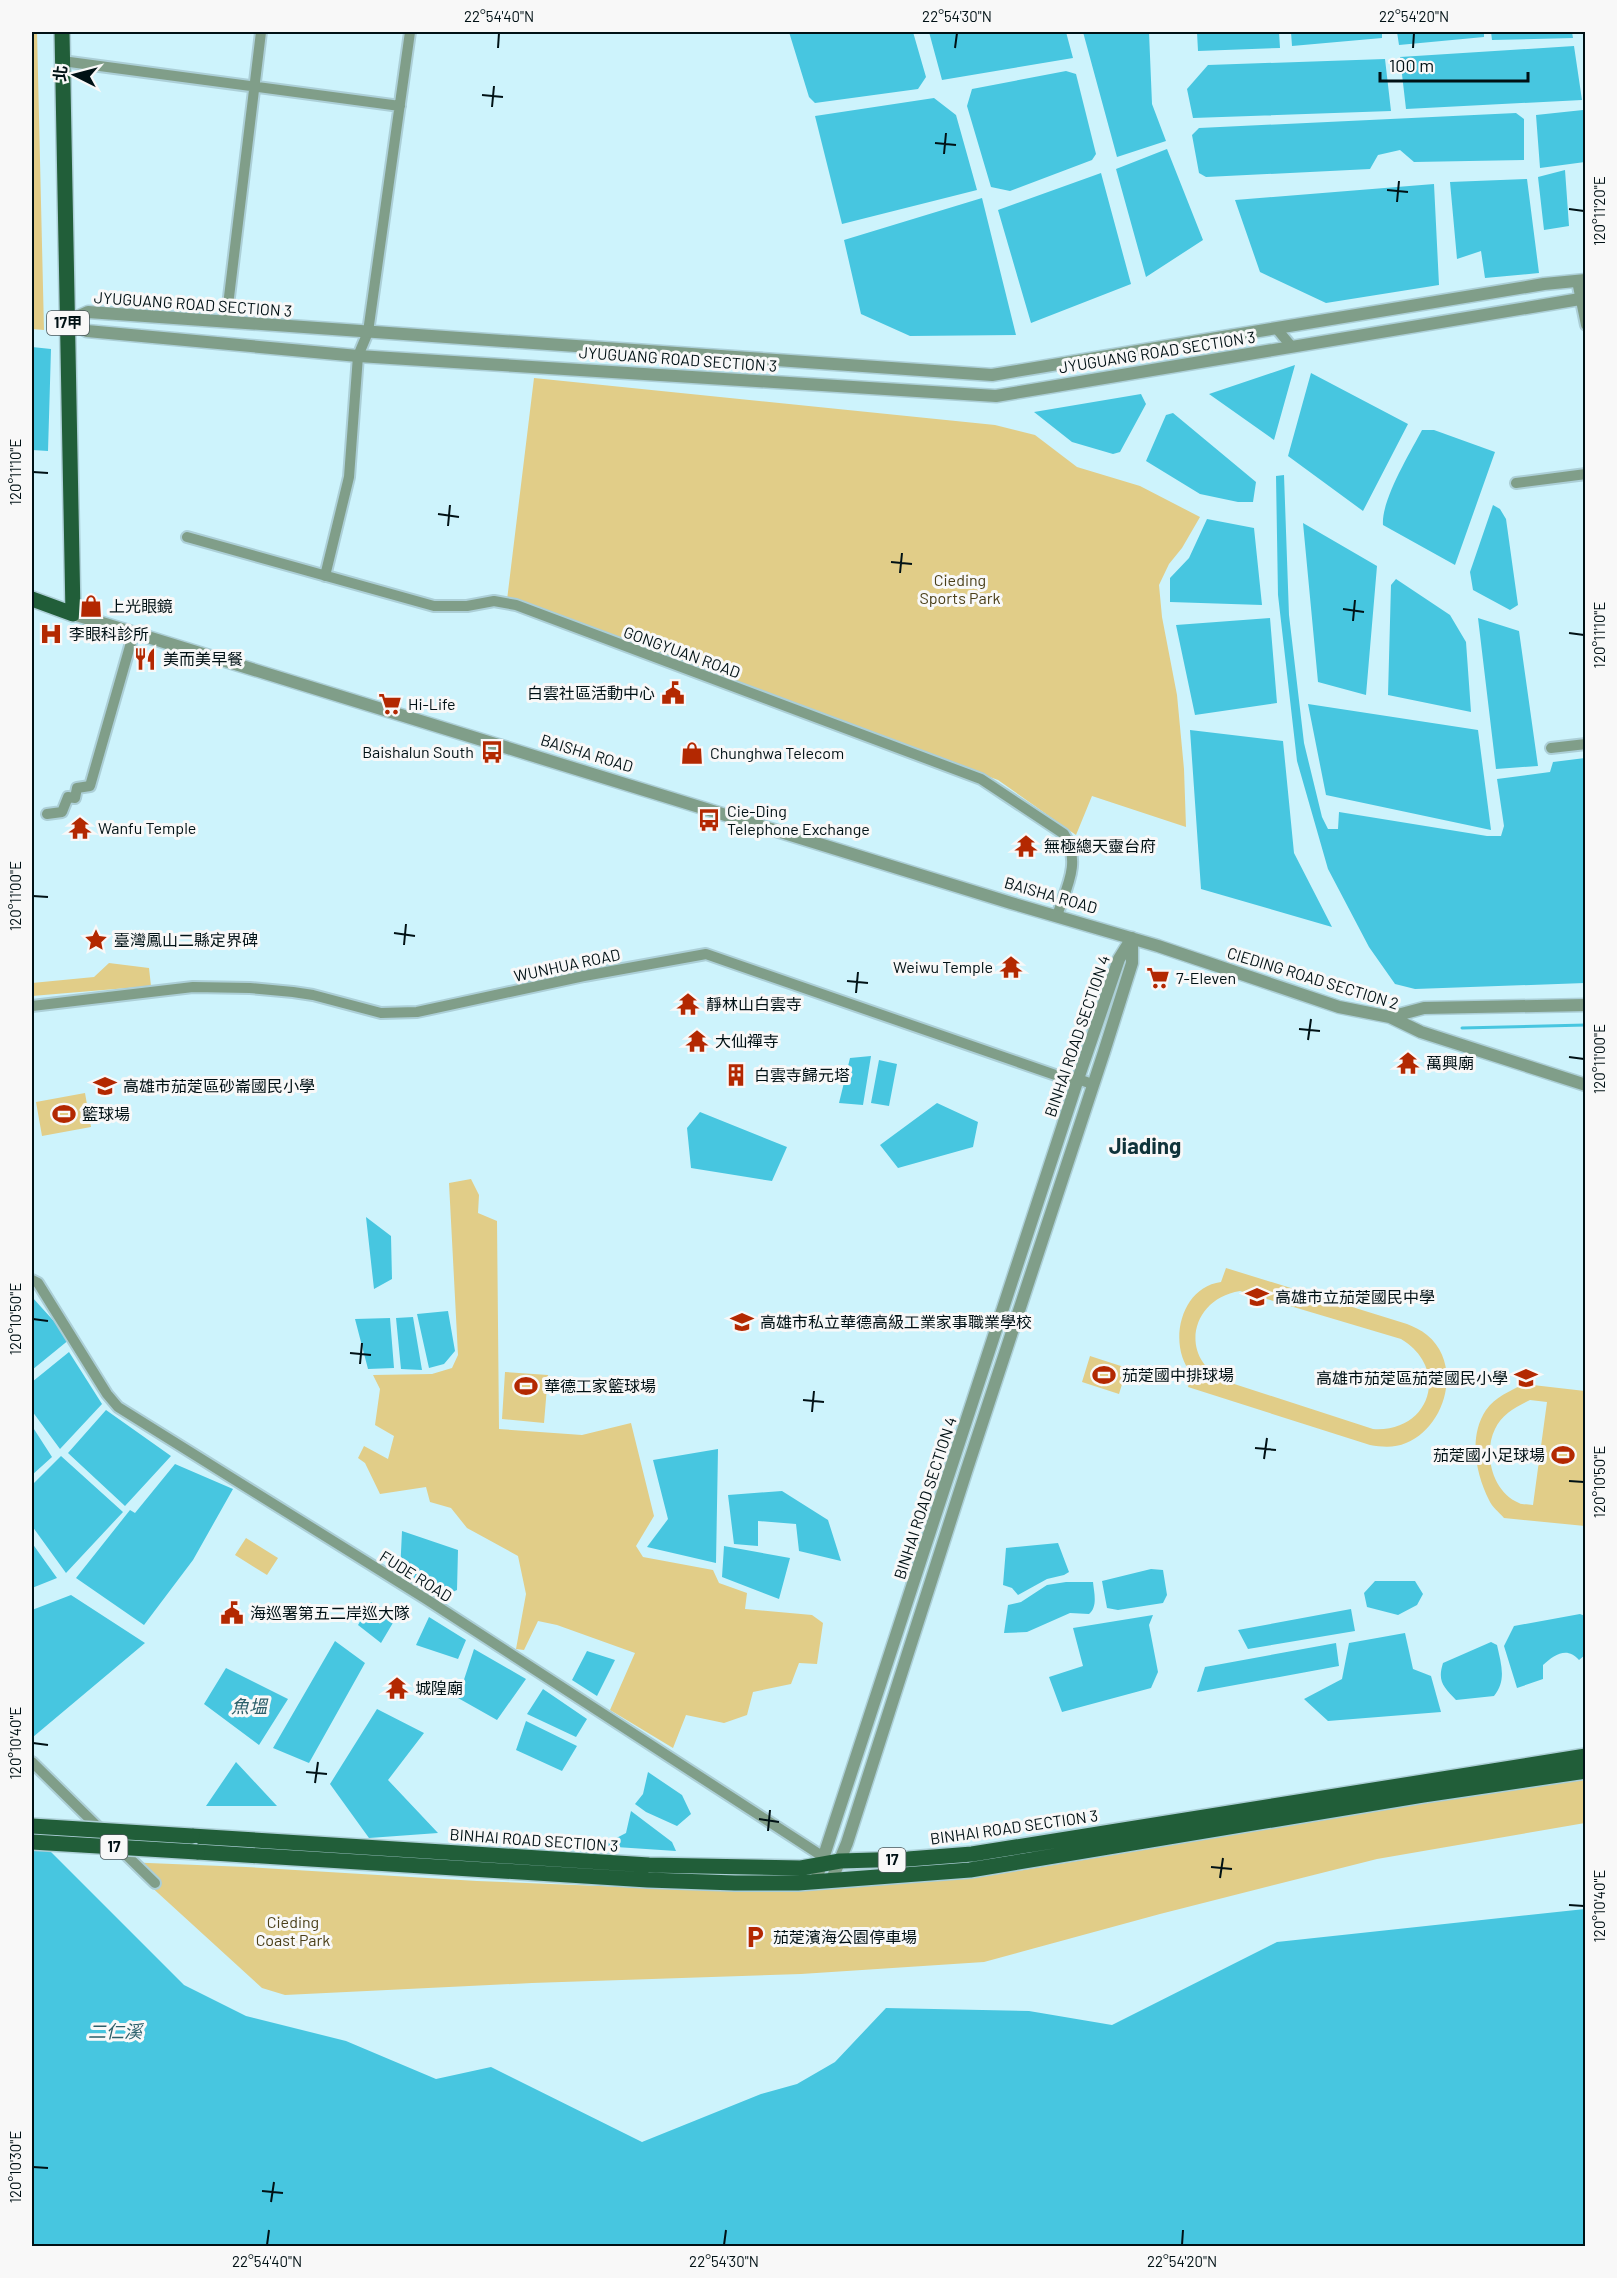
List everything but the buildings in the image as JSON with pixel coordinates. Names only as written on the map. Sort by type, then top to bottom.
[{"type":"main road","name":"17甲","points":[[62,32],[73,614]]},
{"type":"main road","name":"BAISHA ROAD","points":[[32,599],[73,614]]},
{"type":"main road","name":"BINHAI ROAD SECTION 3","points":[[32,1842],[648,1880],[798,1883],[970,1870],[1421,1789],[1586,1756]]},
{"type":"main road","name":"BINHAI ROAD SECTION 3","points":[[32,1826],[649,1865],[801,1868],[829,1861],[908,1859],[972,1854],[1421,1789],[1586,1771]]},
{"type":"street","points":[[226,322],[261,32]]},
{"type":"street","points":[[326,576],[349,477],[358,356],[368,332],[410,32]]},
{"type":"street","points":[[62,61],[400,106]]},
{"type":"street","points":[[1581,280],[1586,325]]},
{"type":"street","name":"JYUGUANG ROAD SECTION 3","points":[[68,321],[88,312],[992,375],[1276,327],[1581,280]]},
{"type":"street","name":"JYUGUANG ROAD SECTION 3","points":[[68,321],[87,331],[358,356],[996,396],[1583,299]]},
{"type":"street","points":[[1276,327],[1292,347]]},
{"type":"street","points":[[1516,483],[1586,474]]},
{"type":"street","name":"GONGYUAN ROAD","points":[[188,537],[434,606],[467,606],[494,601],[516,605],[981,779],[1064,834],[1071,846],[1074,857],[1072,871],[1057,916]]},
{"type":"street","name":"BAISHA ROAD","points":[[73,614],[1132,938]]},
{"type":"street","points":[[47,814],[62,812],[68,797],[75,798],[77,788],[90,786],[134,632]]},
{"type":"street","points":[[1551,748],[1586,744]]},
{"type":"street","name":"CIEDING ROAD SECTION 2","points":[[1132,938],[1339,1007],[1390,1017],[1431,1035],[1586,1085]]},
{"type":"street","name":"BINHAI ROAD SECTION 4","points":[[832,1879],[829,1861],[1078,1079],[1119,959],[1132,938]]},
{"type":"street","name":"BINHAI ROAD SECTION 4","points":[[816,1880],[829,1861],[847,1843],[1132,963],[1132,938]]},
{"type":"street","name":"WUNHUA ROAD","points":[[32,1006],[193,987],[242,987],[313,995],[362,1009],[391,1014],[417,1012],[584,976],[706,954],[979,1050],[1064,1078],[1078,1079],[1092,1084]]},
{"type":"street","points":[[1390,1017],[1424,1008],[1586,1005]]},
{"type":"street","name":"FUDE ROAD","points":[[32,1280],[38,1283],[107,1394],[118,1407],[426,1599],[829,1861]]},
{"type":"street","points":[[32,1762],[155,1883]]},
{"type":"green space","points":[[32,32],[37,32],[44,330],[32,329]]},
{"type":"green space","name":"Cieding Sports Park","points":[[534,378],[995,425],[1035,435],[1077,467],[1140,486],[1200,517],[1182,548],[1169,564],[1159,585],[1162,617],[1177,695],[1184,769],[1186,827],[1092,796],[1076,835],[998,780],[507,600]]},
{"type":"green space","points":[[109,963],[149,968],[151,986],[32,996],[32,983],[94,977]]},
{"type":"green space","name":"籃球場","points":[[85,1093],[91,1127],[42,1136],[36,1102]]},
{"type":"green space","points":[[471,1179],[479,1195],[478,1213],[497,1221],[499,1429],[582,1435],[631,1423],[654,1516],[636,1546],[643,1557],[713,1570],[719,1583],[747,1593],[745,1609],[812,1615],[823,1623],[817,1664],[799,1663],[791,1684],[753,1692],[747,1715],[724,1723],[686,1715],[673,1748],[610,1710],[635,1653],[557,1625],[538,1621],[524,1650],[516,1649],[526,1594],[518,1556],[467,1528],[451,1508],[430,1502],[426,1487],[380,1494],[365,1463],[358,1458],[364,1446],[388,1459],[394,1436],[375,1425],[380,1389],[373,1375],[432,1374],[452,1368],[458,1355],[449,1183]]},
{"type":"green space","points":[[1226,1268],[1407,1324],[1422,1332],[1438,1347],[1445,1362],[1447,1378],[1440,1409],[1420,1435],[1402,1445],[1384,1447],[1370,1445],[1188,1387],[1192,1374],[1184,1362],[1180,1349],[1179,1334],[1182,1319],[1187,1306],[1196,1295],[1207,1286],[1221,1282]],"holes":[[[1240,1291],[1401,1339],[1416,1351],[1425,1366],[1429,1381],[1427,1396],[1420,1410],[1409,1421],[1393,1427],[1373,1429],[1225,1381],[1210,1371],[1200,1358],[1196,1345],[1196,1330],[1201,1317],[1210,1305],[1223,1296]]]},
{"type":"green space","name":"茄萣國中排球場","points":[[1090,1356],[1127,1368],[1119,1394],[1082,1382]]},
{"type":"green space","points":[[505,1372],[548,1375],[544,1423],[502,1419]]},
{"type":"green space","points":[[1524,1384],[1585,1391],[1585,1526],[1504,1518],[1484,1490],[1476,1455],[1480,1421],[1494,1401]],"holes":[[[1530,1400],[1547,1402],[1533,1505],[1522,1504],[1510,1498],[1496,1481],[1490,1460],[1491,1439],[1501,1419],[1515,1408]]]},
{"type":"green space","points":[[246,1538],[278,1558],[267,1575],[235,1555]]},
{"type":"green space","name":"Cieding Coast Park","points":[[1585,1776],[1585,1823],[1377,1859],[1160,1914],[984,1962],[801,1974],[532,1983],[285,1995],[262,1988],[124,1862],[477,1881],[696,1890],[799,1891],[845,1885],[987,1876]]},
{"type":"water","points":[[789,32],[913,32],[926,77],[918,89],[815,103],[809,97]]},
{"type":"water","points":[[929,32],[1066,32],[1073,58],[942,80]]},
{"type":"water","points":[[1083,32],[1149,32],[1152,104],[1166,141],[1117,157]]},
{"type":"water","points":[[1197,32],[1279,32],[1280,48],[1198,51]]},
{"type":"water","points":[[1291,32],[1382,32],[1382,38],[1292,46]]},
{"type":"water","points":[[1397,32],[1484,32],[1484,37],[1399,45]]},
{"type":"water","points":[[1491,32],[1572,32],[1573,38],[1492,40]]},
{"type":"water","points":[[1574,46],[1582,100],[1406,109],[1400,57]]},
{"type":"water","points":[[1385,59],[1391,111],[1193,118],[1187,89],[1208,65]]},
{"type":"water","points":[[1066,71],[1076,74],[1096,154],[1092,160],[1010,191],[991,187],[967,106],[972,89]]},
{"type":"water","points":[[934,98],[956,115],[977,190],[842,224],[815,116]]},
{"type":"water","points":[[1583,110],[1586,119],[1585,162],[1540,168],[1536,115]]},
{"type":"water","points":[[1516,113],[1524,119],[1524,160],[1414,162],[1400,150],[1378,155],[1370,169],[1206,177],[1199,173],[1192,135],[1199,128]]},
{"type":"water","points":[[1167,149],[1203,240],[1146,277],[1116,169]]},
{"type":"water","points":[[1565,170],[1569,226],[1544,230],[1538,177]]},
{"type":"water","points":[[1101,173],[1131,284],[1031,323],[998,210]]},
{"type":"water","points":[[1527,179],[1539,273],[1485,278],[1481,251],[1457,259],[1450,182]]},
{"type":"water","points":[[1434,184],[1439,285],[1326,303],[1260,272],[1235,200]]},
{"type":"water","points":[[982,198],[1016,335],[910,336],[861,314],[844,240]]},
{"type":"water","points":[[32,347],[51,349],[48,451],[32,450]]},
{"type":"water","points":[[1295,365],[1274,440],[1209,394]]},
{"type":"water","points":[[1311,373],[1408,424],[1363,511],[1288,456]]},
{"type":"water","points":[[1141,394],[1146,404],[1120,452],[1113,454],[1072,442],[1034,412]]},
{"type":"water","points":[[1173,413],[1256,482],[1253,502],[1238,502],[1200,494],[1146,461],[1166,415]]},
{"type":"water","points":[[1422,430],[1434,430],[1495,452],[1455,565],[1383,525],[1391,490]]},
{"type":"water","points":[[1284,475],[1289,615],[1304,743],[1322,817],[1328,829],[1338,829],[1339,812],[1487,836],[1501,836],[1504,826],[1497,779],[1550,772],[1553,762],[1585,758],[1585,983],[1415,989],[1395,984],[1369,947],[1328,869],[1297,761],[1278,595],[1276,476]]},
{"type":"water","points":[[1493,505],[1500,509],[1506,519],[1518,605],[1510,610],[1473,590],[1470,572]]},
{"type":"water","points":[[1207,519],[1254,528],[1262,605],[1170,602],[1170,578],[1189,558]]},
{"type":"water","points":[[1303,523],[1377,566],[1366,695],[1318,682]]},
{"type":"water","points":[[1396,579],[1450,615],[1466,642],[1471,712],[1388,695],[1391,585]]},
{"type":"water","points":[[1270,618],[1277,703],[1195,715],[1176,625]]},
{"type":"water","points":[[1478,618],[1519,631],[1538,766],[1496,769]]},
{"type":"water","points":[[1308,704],[1478,730],[1491,830],[1326,795]]},
{"type":"water","points":[[1190,730],[1283,741],[1294,853],[1332,927],[1201,889]]},
{"type":"water","points":[[871,1056],[863,1105],[839,1103],[850,1058]]},
{"type":"water","points":[[879,1060],[897,1064],[889,1106],[871,1103]]},
{"type":"water","points":[[937,1103],[978,1122],[973,1147],[898,1168],[880,1145]]},
{"type":"water","points":[[700,1112],[787,1147],[772,1181],[691,1168],[687,1128]]},
{"type":"water","points":[[366,1217],[391,1236],[392,1279],[374,1289]]},
{"type":"water","points":[[32,1297],[70,1339],[32,1370]]},
{"type":"water","points":[[448,1311],[455,1351],[444,1364],[429,1368],[417,1314]]},
{"type":"water","points":[[413,1317],[422,1370],[401,1369],[396,1318]]},
{"type":"water","points":[[390,1318],[394,1368],[368,1369],[355,1319]]},
{"type":"water","points":[[69,1352],[102,1404],[60,1449],[32,1411],[32,1382]]},
{"type":"water","points":[[106,1410],[171,1456],[125,1506],[68,1453]]},
{"type":"water","points":[[32,1426],[52,1457],[32,1475]]},
{"type":"water","points":[[718,1449],[716,1563],[647,1547],[668,1519],[653,1460]]},
{"type":"water","points":[[61,1456],[123,1512],[66,1573],[32,1526],[32,1485]]},
{"type":"water","points":[[175,1464],[233,1489],[193,1560],[144,1625],[76,1578],[130,1510],[135,1513]]},
{"type":"water","points":[[782,1491],[828,1520],[841,1561],[799,1551],[796,1524],[758,1521],[758,1546],[734,1544],[728,1495]]},
{"type":"water","points":[[402,1531],[458,1550],[457,1590],[439,1598],[400,1573]]},
{"type":"water","points":[[32,1543],[57,1578],[32,1588]]},
{"type":"water","points":[[1058,1543],[1069,1572],[1047,1579],[1018,1595],[1012,1588],[1003,1585],[1006,1548]]},
{"type":"water","points":[[724,1546],[790,1558],[779,1599],[722,1577]]},
{"type":"water","points":[[1151,1569],[1163,1570],[1167,1595],[1163,1603],[1118,1610],[1107,1608],[1102,1581]]},
{"type":"water","points":[[1375,1581],[1415,1581],[1423,1594],[1417,1605],[1398,1615],[1367,1607],[1364,1593]]},
{"type":"water","points":[[1093,1582],[1094,1603],[1089,1614],[1070,1613],[1027,1632],[1004,1633],[1008,1605],[1021,1602],[1047,1585]]},
{"type":"water","points":[[71,1595],[145,1643],[33,1737],[32,1610]]},
{"type":"water","points":[[371,1602],[397,1616],[381,1643],[358,1625]]},
{"type":"water","points":[[1351,1609],[1355,1631],[1248,1649],[1238,1630]]},
{"type":"water","points":[[1580,1614],[1585,1616],[1585,1655],[1579,1660],[1570,1653],[1556,1655],[1543,1665],[1543,1679],[1517,1688],[1504,1646],[1514,1626]]},
{"type":"water","points":[[1153,1615],[1149,1625],[1158,1672],[1151,1688],[1062,1712],[1049,1677],[1083,1666],[1073,1628]]},
{"type":"water","points":[[429,1617],[466,1640],[458,1659],[416,1645]]},
{"type":"water","points":[[1405,1633],[1413,1669],[1431,1676],[1441,1712],[1328,1721],[1304,1699],[1342,1679],[1349,1643]]},
{"type":"water","points":[[335,1641],[365,1663],[309,1763],[273,1748]]},
{"type":"water","points":[[1491,1642],[1497,1645],[1501,1665],[1502,1678],[1498,1690],[1494,1696],[1456,1700],[1441,1680],[1443,1663]]},
{"type":"water","points":[[1336,1643],[1339,1666],[1197,1692],[1205,1667]]},
{"type":"water","points":[[474,1649],[526,1679],[497,1720],[458,1698]]},
{"type":"water","points":[[587,1651],[615,1660],[597,1696],[572,1680]]},
{"type":"water","name":"魚塭","points":[[226,1668],[288,1699],[259,1745],[204,1704]]},
{"type":"water","points":[[543,1689],[587,1719],[576,1737],[527,1714]]},
{"type":"water","points":[[377,1709],[424,1733],[388,1780],[438,1833],[369,1838],[330,1784]]},
{"type":"water","points":[[526,1721],[577,1746],[562,1771],[516,1750]]},
{"type":"water","points":[[236,1762],[277,1806],[206,1806]]},
{"type":"water","points":[[648,1772],[682,1795],[691,1814],[677,1826],[646,1812],[635,1804],[643,1794]]},
{"type":"water","points":[[631,1811],[672,1842],[676,1851],[601,1846],[626,1833]]},
{"type":"water","name":"二仁溪","points":[[32,1833],[184,1985],[246,2016],[346,2041],[436,2079],[491,2067],[642,2142],[761,2094],[797,2084],[835,2062],[886,2008],[1029,2011],[1112,2025],[1277,1942],[1585,1909],[1585,2246],[32,2246]]},
{"type":"waterway","points":[[1462,1028],[1586,1025]]},
{"type":"place","name":"上光眼鏡","points":[[91,606]]},
{"type":"place","name":"李眼科診所","points":[[51,634]]},
{"type":"place","name":"美而美早餐","points":[[145,659]]},
{"type":"place","name":"白雲社區活動中心","points":[[673,693]]},
{"type":"place","name":"Hi-Life","points":[[390,704]]},
{"type":"place","name":"Baishalun South","points":[[492,752]]},
{"type":"place","name":"Chunghwa Telecom","points":[[692,753]]},
{"type":"place","name":"Cie-Ding Telephone Exchange","points":[[709,820]]},
{"type":"place","name":"Wanfu Temple","points":[[80,828]]},
{"type":"place","name":"無極總天靈台府","points":[[1026,846]]},
{"type":"place","name":"臺灣鳳山二縣定界碑","points":[[96,940]]},
{"type":"place","name":"Weiwu Temple","points":[[1011,967]]},
{"type":"place","name":"7-Eleven","points":[[1158,978]]},
{"type":"place","name":"靜林山白雲寺","points":[[688,1004]]},
{"type":"place","name":"大仙禪寺","points":[[697,1041]]},
{"type":"place","name":"萬興廟","points":[[1408,1063]]},
{"type":"place","name":"白雲寺歸元塔","points":[[736,1075]]},
{"type":"place","name":"高雄市茄萣區砂崙國民小學","points":[[105,1086]]},
{"type":"place","name":"籃球場","points":[[64,1114]]},
{"type":"place","name":"高雄市立茄萣國民中學","points":[[1257,1297]]},
{"type":"place","name":"高雄市私立華德高級工業家事職業學校","points":[[742,1322]]},
{"type":"place","name":"茄萣國中排球場","points":[[1104,1375]]},
{"type":"place","name":"高雄市茄萣區茄萣國民小學","points":[[1526,1378]]},
{"type":"place","name":"華德工家籃球場","points":[[526,1386]]},
{"type":"place","name":"茄萣國小足球場","points":[[1563,1455]]},
{"type":"place","name":"海巡署第五二岸巡大隊","points":[[232,1613]]},
{"type":"place","name":"城隍廟","points":[[397,1688]]},
{"type":"place","name":"茄萣濱海公園停車場","points":[[755,1937]]},
{"type":"district","name":"Jiading","points":[[1145,1146]]}]
